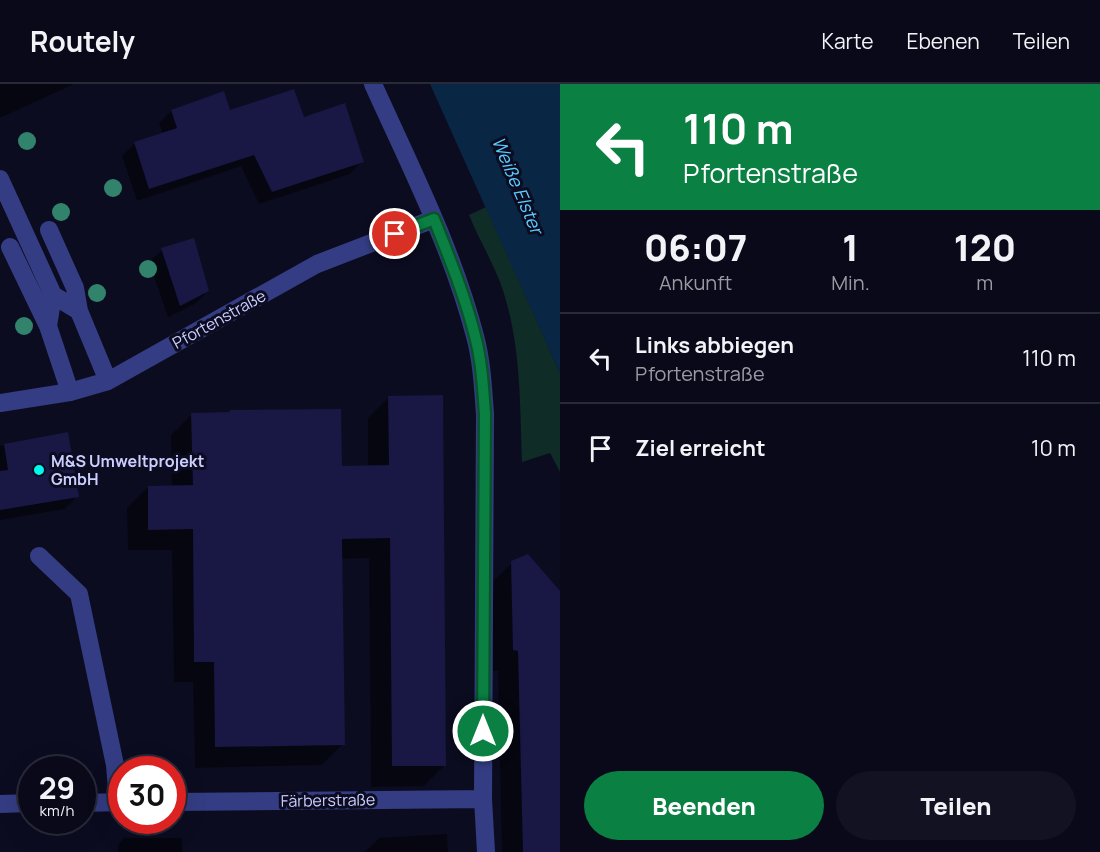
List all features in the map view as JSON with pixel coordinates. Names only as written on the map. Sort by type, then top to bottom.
[{"type":"street","points":[[373,84],[434,219],[476,337],[483,375],[485,414],[483,799],[486,852]]},
{"type":"street","points":[[0,179],[53,295],[48,326]]},
{"type":"street","name":"Pfortenstraße","points":[[0,403],[70,392],[108,381],[317,264],[434,219]]},
{"type":"street","points":[[49,230],[75,288],[79,310],[108,381]]},
{"type":"street","points":[[10,247],[48,326],[70,392]]},
{"type":"street","points":[[53,295],[79,310]]},
{"type":"street","points":[[39,556],[79,594],[113,756]]},
{"type":"street","name":"Färberstraße","points":[[186,802],[483,799]]},
{"type":"street","points":[[0,804],[18,803]]},
{"type":"green space","points":[[486,207],[560,373],[560,472],[550,453],[522,462],[518,371],[512,326],[500,282],[469,215]]},
{"type":"water","name":"Weiße Elster","points":[[430,84],[560,84],[560,373]]},
{"type":"building","points":[[294,89],[304,117],[345,103],[364,162],[272,192],[254,155],[149,189],[134,142],[177,128],[171,110],[224,91],[230,110]]},
{"type":"building","points":[[194,238],[209,291],[180,306],[161,248]]},
{"type":"building","points":[[443,395],[446,766],[392,766],[390,538],[342,539],[345,745],[215,747],[214,662],[194,662],[193,529],[148,530],[148,486],[193,485],[191,413],[230,412],[230,410],[341,409],[342,466],[389,465],[388,396]]},
{"type":"building","name":"M&S Umweltprojekt GmbH","points":[[68,432],[79,497],[0,510],[0,471],[8,470],[4,444]]},
{"type":"building","points":[[528,554],[560,591],[560,852],[523,852],[518,651],[513,650],[511,561]]},
{"type":"place","name":"M&S Umweltprojekt GmbH","points":[[39,470]]},
{"type":"route","points":[[395,234],[434,219],[466,304],[476,337],[483,375],[485,414],[483,731]]}]
